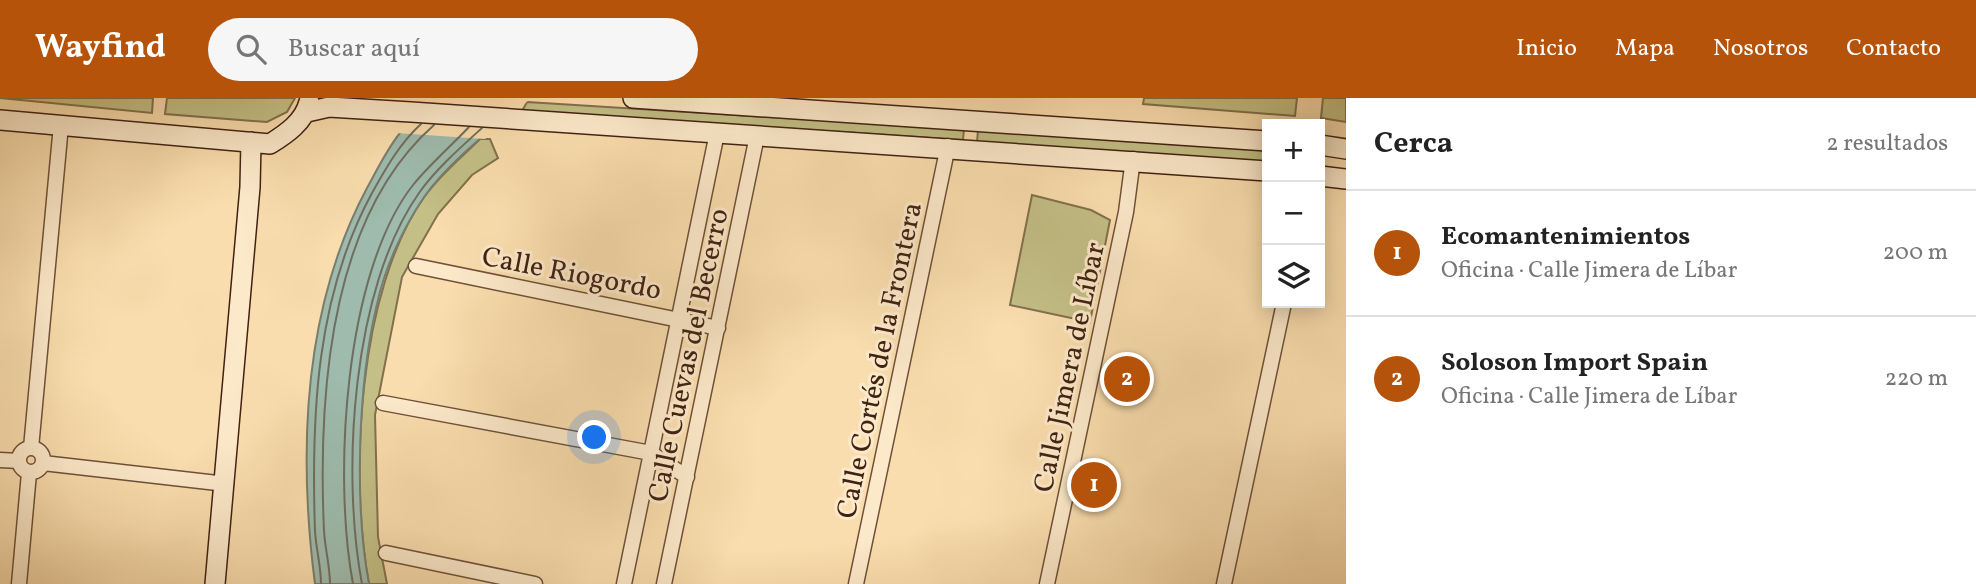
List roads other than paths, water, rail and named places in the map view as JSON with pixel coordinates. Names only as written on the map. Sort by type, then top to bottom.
[{"type":"main road","points":[[633,98],[1262,141]]},
{"type":"main road","points":[[0,120],[270,144],[287,133],[308,105],[757,136],[948,146],[1262,171]]},
{"type":"main road","points":[[215,584],[226,484],[250,187],[251,142]]},
{"type":"main road","points":[[1325,146],[1346,149]]},
{"type":"main road","points":[[1325,177],[1346,179]]},
{"type":"street","points":[[31,448],[61,125]]},
{"type":"street","name":"Calle Cuevas del Becerro","points":[[624,584],[717,133]]},
{"type":"street","name":"Calle Cuevas del Becerro","points":[[664,584],[757,136]]},
{"type":"street","name":"Calle Cortés de la Frontera","points":[[856,584],[948,146]]},
{"type":"street","name":"Calle Jimera de Líbar","points":[[1047,584],[1126,212],[1133,159]]},
{"type":"street","name":"Calle Riogordo","points":[[416,266],[718,328]]},
{"type":"street","points":[[1224,584],[1283,308]]},
{"type":"street","points":[[383,403],[651,453],[687,477]]},
{"type":"street","points":[[31,448],[41,454],[43,463],[37,471],[29,472],[23,470],[19,461],[22,452],[31,448]]},
{"type":"street","points":[[0,460],[19,461]]},
{"type":"street","points":[[43,463],[226,484]]},
{"type":"street","points":[[19,584],[29,472]]},
{"type":"street","points":[[386,553],[535,584]]},
{"type":"water","points":[[440,98],[527,98],[472,145],[434,184],[416,209],[396,248],[377,304],[362,406],[361,518],[369,584],[315,584],[307,483],[307,432],[318,331],[329,282],[346,234],[386,153],[405,128]]},
{"type":"place","name":"Soloson Import Spain","points":[[1127,379]]},
{"type":"place","name":"Ecomantenimientos","points":[[1094,485]]}]
